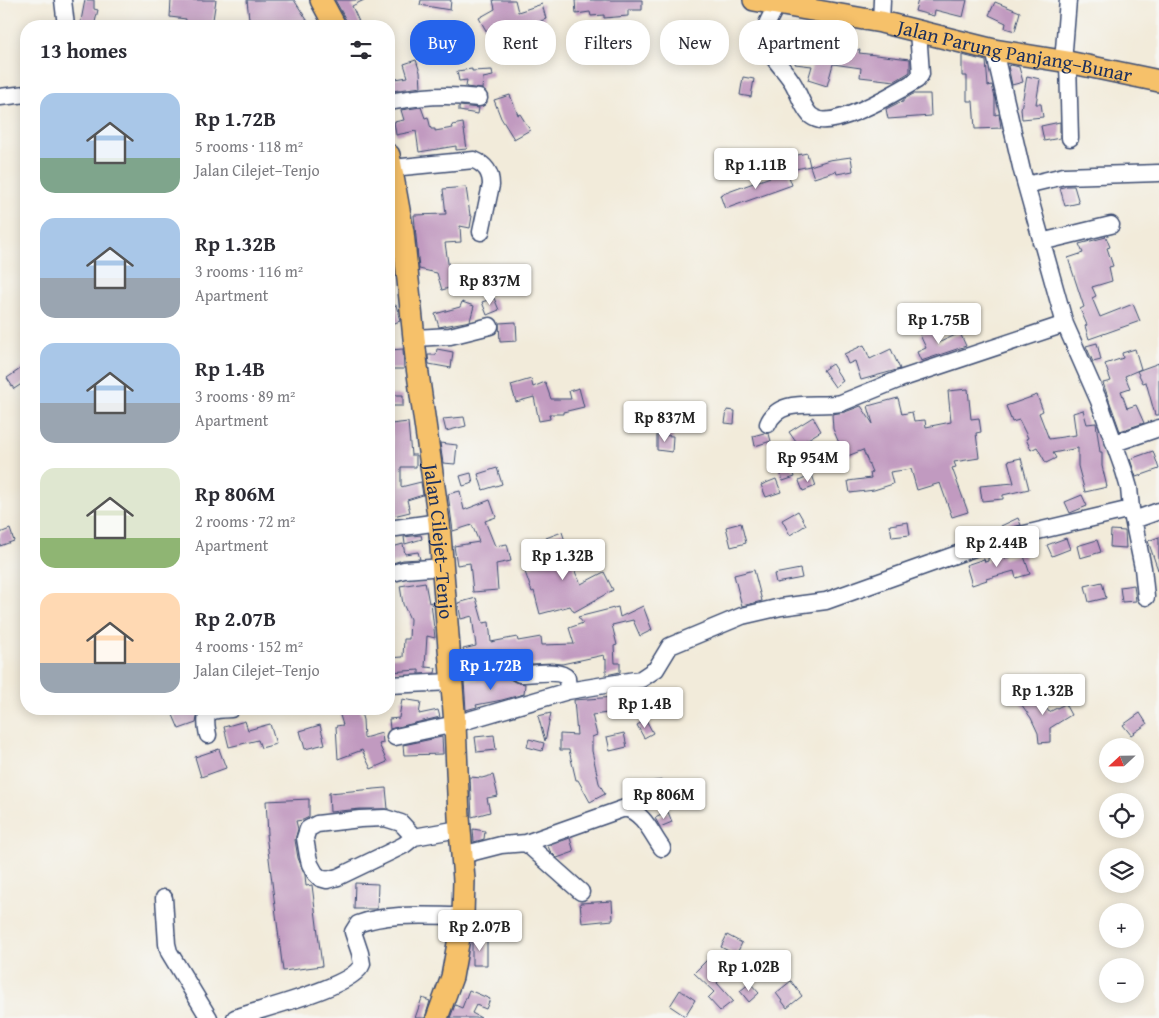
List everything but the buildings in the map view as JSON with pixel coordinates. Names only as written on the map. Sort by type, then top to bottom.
[{"type":"main road","points":[[321,0],[332,20]]},
{"type":"main road","name":"Jalan Parung Panjang–Bunar","points":[[754,0],[881,22],[994,50],[1159,81]]},
{"type":"main road","name":"Jalan Cilejet–Tenjo","points":[[395,185],[403,232],[439,522],[455,724],[459,828],[462,855],[463,916],[452,977],[437,1018]]},
{"type":"street","points":[[63,0],[65,20]]},
{"type":"street","points":[[881,22],[882,0]]},
{"type":"street","points":[[1068,0],[1065,62],[1070,138]]},
{"type":"street","points":[[777,4],[764,30],[765,40],[793,82],[805,109],[812,117],[821,120],[839,118],[858,111],[917,80],[921,74],[918,31]]},
{"type":"street","points":[[994,50],[1026,185],[1065,324],[1099,401],[1115,442],[1129,488],[1146,597]]},
{"type":"street","points":[[0,97],[20,95]]},
{"type":"street","points":[[395,101],[429,95],[479,98]]},
{"type":"street","points":[[395,162],[474,160],[484,165],[491,179],[491,185],[481,232]]},
{"type":"street","points":[[1026,185],[1064,176],[1159,173]]},
{"type":"street","points":[[1041,242],[1111,225]]},
{"type":"street","points":[[768,424],[775,412],[785,407],[841,403],[900,379],[1065,324]]},
{"type":"street","points":[[415,338],[450,336],[490,326]]},
{"type":"street","points":[[1115,442],[1159,428]]},
{"type":"street","points":[[395,737],[455,724],[568,691],[641,679],[656,669],[670,646],[742,616],[781,607],[826,601],[991,542],[1159,510]]},
{"type":"street","points":[[395,528],[439,522]]},
{"type":"street","points":[[395,572],[443,567]]},
{"type":"street","points":[[395,684],[451,677],[507,666],[520,674],[542,672],[563,675],[567,678],[568,691]]},
{"type":"street","points":[[207,715],[205,723],[208,735]]},
{"type":"street","points":[[462,855],[501,845],[526,843],[625,808],[634,810],[641,816],[662,848]]},
{"type":"street","points":[[414,837],[401,823],[385,818],[317,824],[308,829],[305,838],[310,864],[320,878],[327,880],[338,877],[390,852],[414,837],[459,828]]},
{"type":"street","points":[[526,843],[581,892]]},
{"type":"street","points":[[164,898],[169,952],[209,1018]]},
{"type":"street","points":[[235,1018],[308,996],[356,973],[362,964],[353,932],[358,924],[405,916],[463,916]]}]
